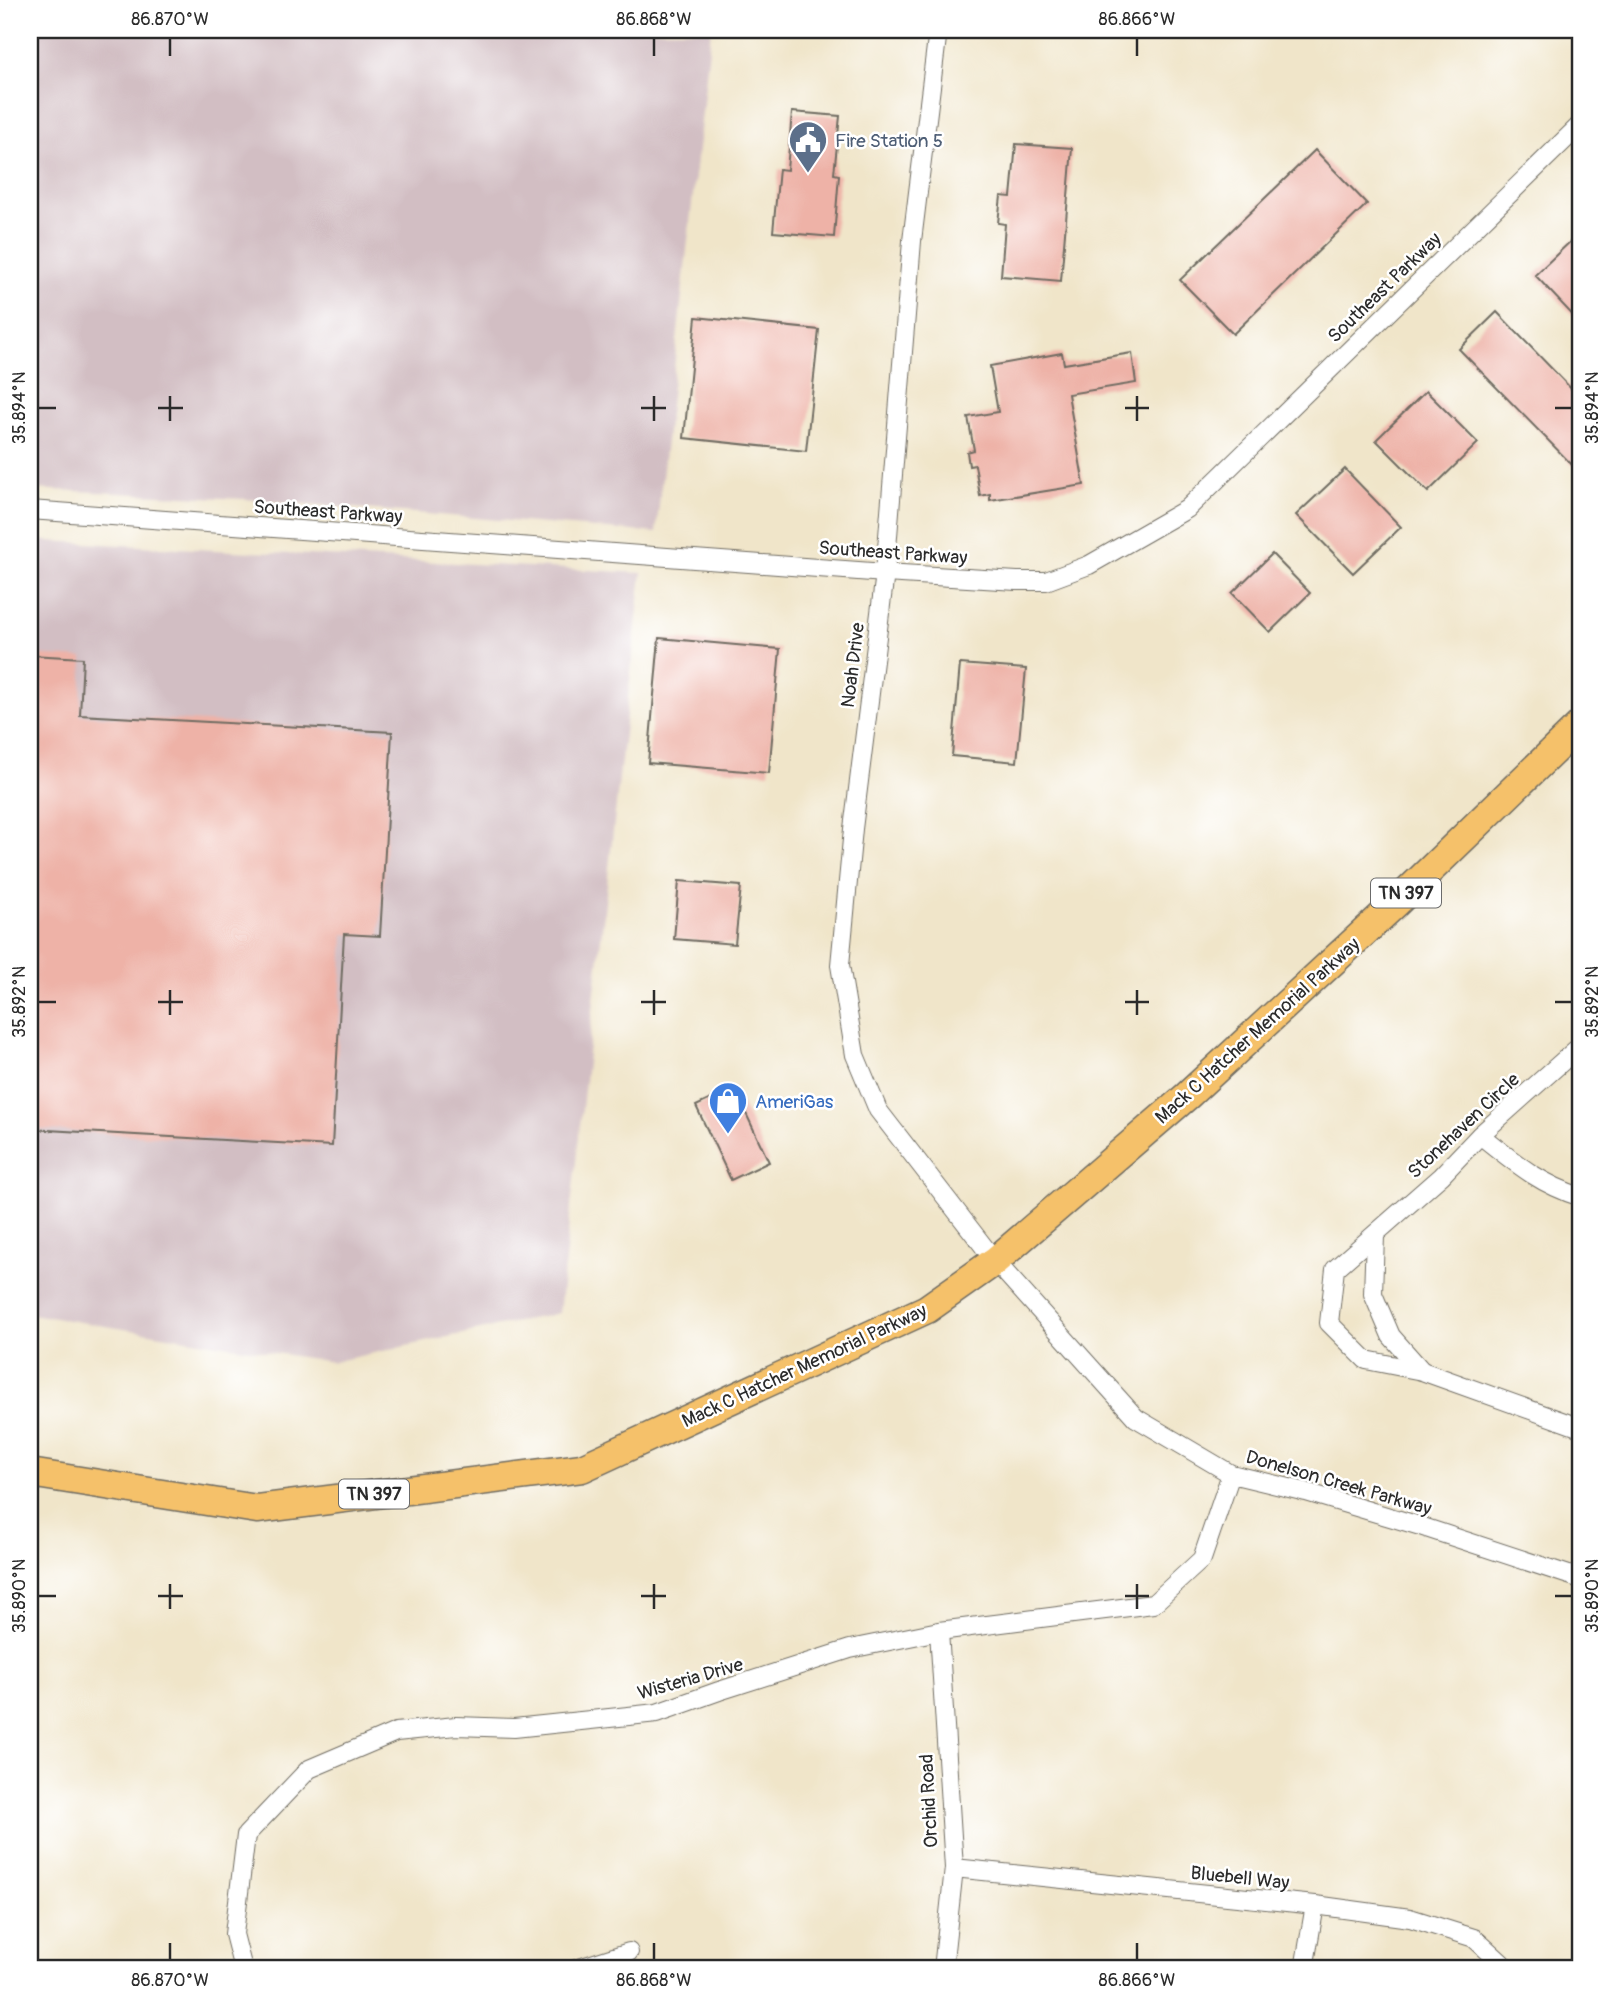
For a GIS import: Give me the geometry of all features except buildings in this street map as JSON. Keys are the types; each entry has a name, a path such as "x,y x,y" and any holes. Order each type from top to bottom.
{"main road":[{"name":"Mack C Hatcher Memorial Parkway","path":"30,1473 257,1509 582,1468 928,1309 995,1261 1187,1096 1396,902 1581,724"}],"street":[{"name":"Noah Drive","path":"938,30 912,241 885,573 853,830 840,965 855,1055 878,1110 995,1261"},
{"name":"Southeast Parkway","path":"30,510 885,573 1017,582 1046,581 1089,565 1187,509 1581,124"},
{"name":"Stonehaven Circle","path":"1581,1045 1480,1135 1441,1176 1335,1269 1329,1323 1366,1360 1422,1371 1581,1428"},
{"path":"1480,1135 1555,1189 1581,1197"},
{"name":"Stonehaven Circle","path":"1375,1236 1373,1294 1391,1336 1422,1371"},
{"name":"Donelson Creek Parkway","path":"995,1261 1136,1418 1231,1474 1306,1492 1420,1526 1581,1579"},
{"name":"Wisteria Drive","path":"243,1969 234,1934 246,1835 309,1769 396,1732 456,1726 514,1728 657,1713 850,1650 939,1631 1153,1604 1202,1559 1231,1474"},
{"name":"Orchid Road","path":"939,1631 954,1868 943,1969"},
{"name":"Bluebell Way","path":"954,1868 1315,1905 1410,1918 1474,1938 1508,1969"},
{"path":"1304,1969 1315,1905"},
{"path":"576,1969 629,1952"}],"shaded area":[{"path":"30,30 711,30 656,533 245,499 30,489"},
{"path":"30,540 642,573 559,1313 332,1362 30,1314"}],"place":[{"name":"Fire Station 5","path":"808,174"},
{"name":"AmeriGas","path":"728,1135"}]}
